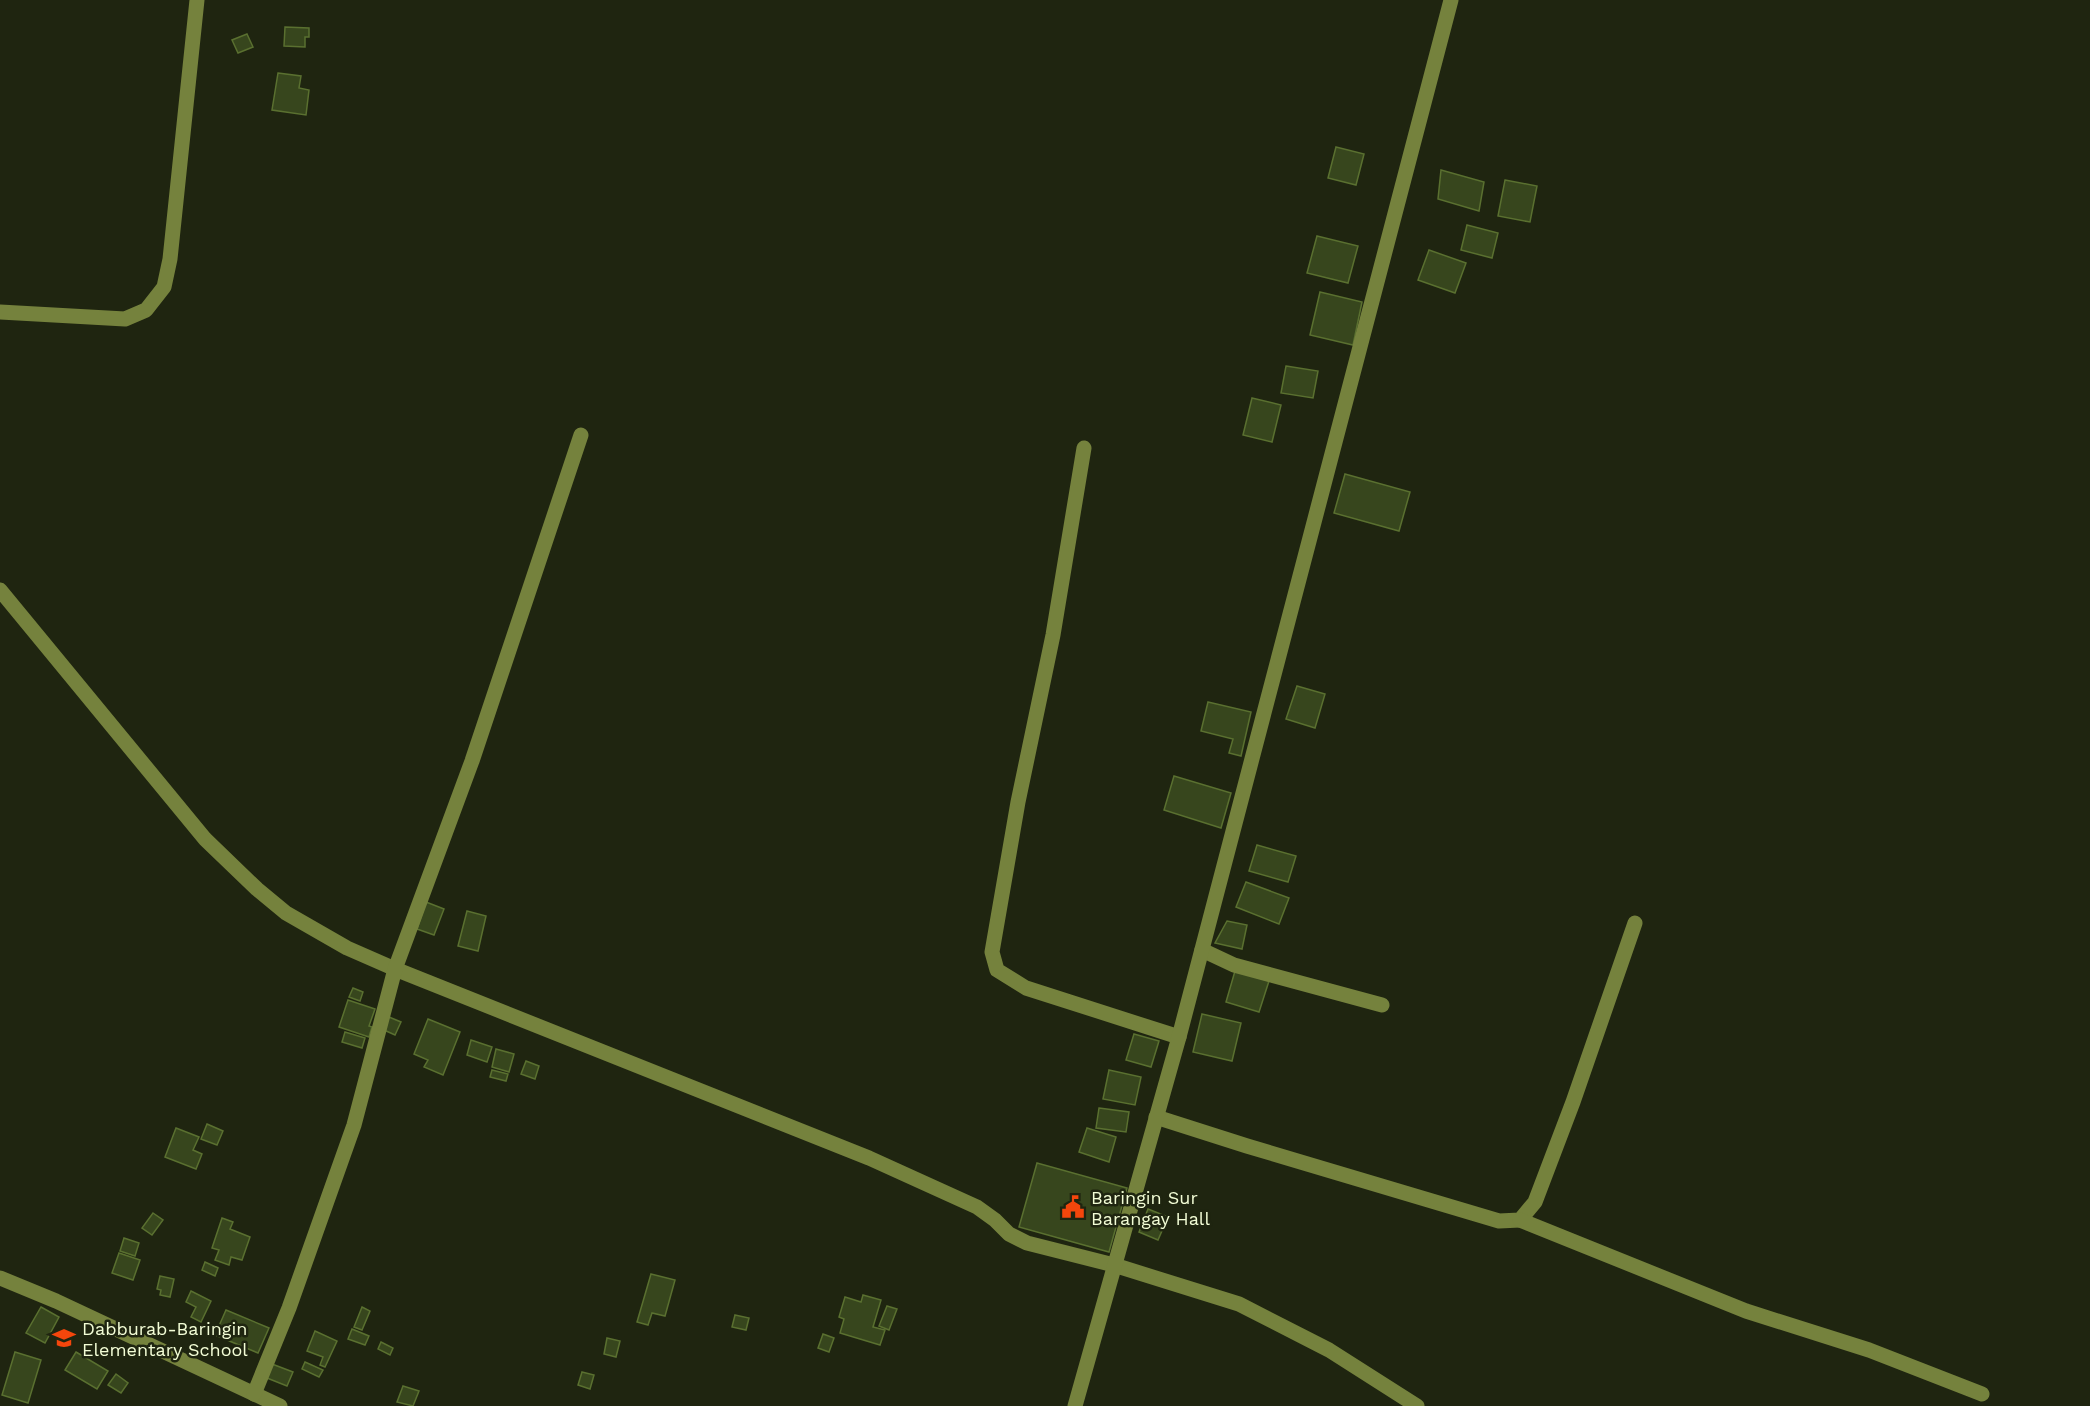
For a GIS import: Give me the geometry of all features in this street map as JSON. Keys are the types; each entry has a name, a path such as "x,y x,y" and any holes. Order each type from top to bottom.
{"street":[{"path":"0,312 125,319 146,310 164,287 171,259 197,0"},
{"path":"1075,1406 1179,1037 1451,0"},
{"path":"254,1394 289,1308 354,1125 395,969 471,761 581,435"},
{"path":"1084,448 1053,635 1018,802 992,952 997,970 1026,988 1179,1037"},
{"path":"0,590 205,839 257,889 286,913 347,948 395,969 868,1158 977,1207 1009,1234 1027,1243 1114,1265 1239,1304 1329,1350 1417,1406"},
{"path":"1520,1220 1535,1203 1573,1102 1635,922"},
{"path":"1202,950 1234,965 1382,1005"},
{"path":"1156,1117 1499,1221 1520,1220 1746,1311 1869,1350 1982,1394"},
{"path":"0,1278 67,1306 280,1406"}],"building":[{"path":"285,27 309,28 309,37 305,37 305,47 284,46"},
{"path":"247,34 253,47 238,53 232,40"},
{"path":"278,73 301,76 299,88 309,90 306,115 272,110"},
{"path":"1336,147 1364,154 1356,185 1328,178"},
{"path":"1441,170 1484,182 1479,211 1438,199"},
{"path":"1505,180 1537,186 1530,222 1498,216"},
{"path":"1467,225 1498,233 1492,258 1461,250"},
{"path":"1317,236 1358,246 1348,283 1307,273"},
{"path":"1429,250 1466,263 1455,293 1418,280"},
{"path":"1320,292 1362,302 1353,345 1310,335"},
{"path":"1286,366 1318,371 1313,398 1281,393"},
{"path":"1252,398 1281,405 1272,442 1243,435"},
{"path":"1345,474 1410,492 1399,531 1334,513"},
{"path":"1297,686 1325,694 1315,728 1286,719"},
{"path":"1208,702 1251,712 1241,756 1229,753 1233,739 1201,731"},
{"path":"1174,776 1231,793 1221,828 1164,810"},
{"path":"1257,845 1296,856 1288,882 1249,871"},
{"path":"1246,882 1289,898 1279,924 1236,907"},
{"path":"426,902 444,909 434,935 417,929"},
{"path":"467,911 486,916 478,951 458,946"},
{"path":"1227,921 1247,925 1242,949 1215,943"},
{"path":"1235,971 1269,981 1259,1012 1226,1002"},
{"path":"353,988 363,992 360,1001 349,997"},
{"path":"348,1000 375,1009 369,1026 372,1027 369,1037 339,1027"},
{"path":"1202,1014 1241,1023 1232,1061 1193,1052"},
{"path":"389,1017 401,1022 395,1035 384,1030"},
{"path":"428,1019 460,1032 443,1075 424,1067 428,1060 414,1054"},
{"path":"345,1032 365,1038 362,1048 342,1042"},
{"path":"1134,1034 1159,1041 1151,1067 1126,1060"},
{"path":"471,1040 492,1047 487,1062 467,1055"},
{"path":"496,1049 514,1054 509,1072 492,1067"},
{"path":"526,1061 539,1066 535,1079 521,1074"},
{"path":"492,1070 508,1074 506,1081 490,1077"},
{"path":"1109,1070 1141,1077 1135,1105 1103,1099"},
{"path":"1099,1108 1129,1112 1126,1132 1096,1128"},
{"path":"207,1124 223,1131 217,1145 201,1139"},
{"path":"176,1128 199,1137 193,1150 202,1154 196,1169 165,1157"},
{"path":"1087,1128 1116,1137 1109,1162 1079,1152"},
{"name":"Baringin Sur Barangay Hall","path":"1037,1163 1127,1188 1109,1252 1019,1227"},
{"path":"1148,1209 1168,1217 1158,1240 1139,1232"},
{"path":"153,1213 163,1220 152,1235 142,1228"},
{"path":"222,1218 233,1222 230,1229 250,1237 242,1260 231,1257 229,1265 215,1260 219,1250 212,1248"},
{"path":"124,1238 139,1243 135,1256 120,1251"},
{"path":"119,1253 140,1260 133,1280 112,1273"},
{"path":"205,1262 218,1268 215,1276 202,1270"},
{"path":"651,1274 675,1280 665,1316 652,1313 648,1325 637,1322"},
{"path":"160,1276 174,1279 170,1297 160,1295 161,1290 157,1289"},
{"path":"191,1291 211,1301 201,1322 191,1317 196,1307 186,1302"},
{"path":"863,1295 881,1300 873,1327 885,1330 880,1345 840,1333 844,1319 839,1317 845,1297 861,1302"},
{"path":"887,1306 897,1309 889,1330 879,1326"},
{"path":"41,1307 59,1317 45,1343 26,1333"},
{"path":"362,1307 370,1311 362,1330 354,1327"},
{"path":"226,1310 269,1328 258,1353 215,1335"},
{"path":"735,1315 749,1318 746,1330 732,1327"},
{"path":"352,1329 369,1336 365,1345 348,1339"},
{"path":"315,1331 337,1341 325,1367 320,1365 323,1357 307,1351"},
{"path":"823,1334 834,1338 829,1352 818,1348"},
{"path":"607,1338 620,1341 616,1357 604,1354"},
{"path":"381,1342 393,1348 390,1355 378,1349"},
{"path":"15,1352 41,1360 28,1403 2,1395"},
{"path":"76,1352 108,1371 97,1389 65,1370"},
{"path":"305,1362 323,1370 319,1377 302,1369"},
{"path":"272,1364 293,1372 287,1386 267,1378"},
{"path":"582,1372 594,1375 590,1389 578,1385"},
{"path":"116,1374 128,1383 121,1393 108,1385"},
{"path":"403,1386 419,1391 413,1406 397,1402"}],"place":[{"name":"Baringin Sur Barangay Hall","path":"1073,1207"},
{"name":"Dabburab-Baringin Elementary School","path":"64,1338"}]}
